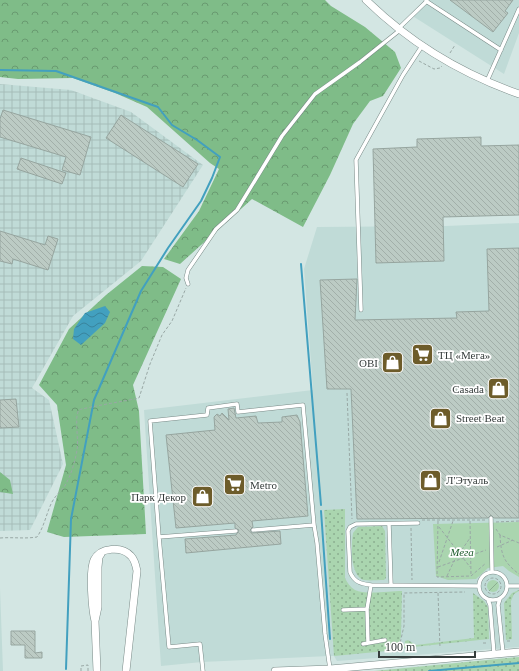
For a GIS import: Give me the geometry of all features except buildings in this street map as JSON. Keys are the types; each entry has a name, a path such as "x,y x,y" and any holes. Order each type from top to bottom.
{"street":[{"path":"366,0 422,46 464,71 519,94"},
{"path":"97,668 95,621 92,607 92,567 96,557 106,551 118,549 127,553 134,561 137,570 126,671"},
{"path":"95,621 98,607 99,560 101,555 106,551"},
{"path":"275,671 330,669 519,652"}],"lane":[{"path":"188,284 186,278 188,270 216,229 237,210 282,136 315,94 360,62 400,29 427,1 501,50"},
{"path":"487,81 519,9"},
{"path":"361,310 356,160 403,75 422,46"},
{"path":"203,671 200,644 169,647 150,421 207,415 208,408 237,404 238,412 303,405 325,634 330,669"},
{"path":"491,520 493,548 492,571"},
{"path":"418,524 354,524 349,528 350,572 352,578 364,585 478,586"},
{"path":"389,524 391,585"},
{"path":"253,530 314,525"},
{"path":"159,537 236,531"},
{"path":"500,599 488,600 480,593 478,586 485,574 492,571 500,574 507,582 508,586 498,605 503,653"},
{"path":"371,585 367,609 365,643 385,640"},
{"path":"508,586 519,586"},
{"path":"488,600 490,605 494,654"},
{"path":"343,610 367,609"}],"path":[{"path":"0,538 15,537 27,539 37,537 42,530 52,502 65,485 75,461 78,447 77,415 79,410 85,407 100,406 139,398 150,364 162,335 172,321 188,284"},
{"path":"347,394 352,521"},
{"path":"421,520 519,521"},
{"path":"438,563 453,520"},
{"path":"470,520 471,576"},
{"path":"491,520 500,535 504,558 507,565 519,574"},
{"path":"438,521 438,577 471,576 487,562"},
{"path":"411,524 412,586"},
{"path":"438,526 471,567"},
{"path":"500,535 519,543"},
{"path":"446,576 454,561 470,538"},
{"path":"493,548 513,540"},
{"path":"438,568 488,550 488,554"},
{"path":"489,578 496,578 501,584 500,591 493,594 487,591 485,584 489,578"},
{"path":"398,652 404,626 404,593 465,592"},
{"path":"438,593 440,648"},
{"path":"506,641 512,641"},
{"path":"483,643 489,642"},
{"path":"81,671 82,666 88,665 88,671"}],"shaded area":[{"path":"425,0 519,0 519,33 504,74 411,15"},
{"path":"0,84 71,90 131,112 203,165 141,261 73,316 32,388 49,400 63,464 30,530 0,531"},
{"name":"Мега","path":"519,223 519,647 337,661 334,656 329,656 202,662 161,666 144,410 313,390 304,269 317,227 446,226"},
{"path":"0,588 3,671 0,671"}],"green space":[{"path":"0,0 325,0 331,6 365,27 395,52 401,68 383,96 370,101 353,124 330,175 303,227 252,199 180,264 164,259 199,211 219,169 210,163 147,107 115,93 73,78 18,79 0,77"},
{"path":"142,266 163,267 181,279 133,385 139,411 146,534 64,537 47,532 66,465 57,405 39,385 69,329 106,295"},
{"path":"0,472 10,480 13,494 0,492"},
{"path":"345,509 345,578 350,586 355,590 371,593 402,591 401,636 397,650 334,656 324,510"},
{"name":"Мега","path":"519,522 519,577 503,566 488,568 476,579 448,580 436,576 433,524"},
{"path":"382,526 385,531 386,578 384,580 364,580 356,573 352,560 353,533 358,527"},
{"path":"495,580 498,581 498,591 491,592 488,591 487,584 488,581"},
{"path":"519,590 514,594 511,601 512,639 506,640 504,603 512,593"},
{"path":"473,593 484,601 488,607 489,639 404,648 405,641 408,640 416,645 474,638"},
{"path":"519,657 519,671 374,671"}],"water":[{"path":"105,306 110,312 105,323 81,345 73,339 74,329 85,313"}],"waterway":[{"path":"0,70 56,71 158,107 172,125 197,140 220,157 201,201 168,248 141,291 94,400 71,519 66,669"},
{"path":"301,264 321,505"},
{"path":"321,511 330,639"},
{"path":"429,671 519,663"}],"place":[{"name":"ТЦ «Мега»","path":"422,355"},
{"name":"OBI","path":"393,363"},
{"name":"Casada","path":"499,389"},
{"name":"Street Beat","path":"441,418"},
{"name":"Л'Этуаль","path":"430,480"},
{"name":"Metro","path":"234,485"},
{"name":"Парк Декор","path":"202,497"}]}
